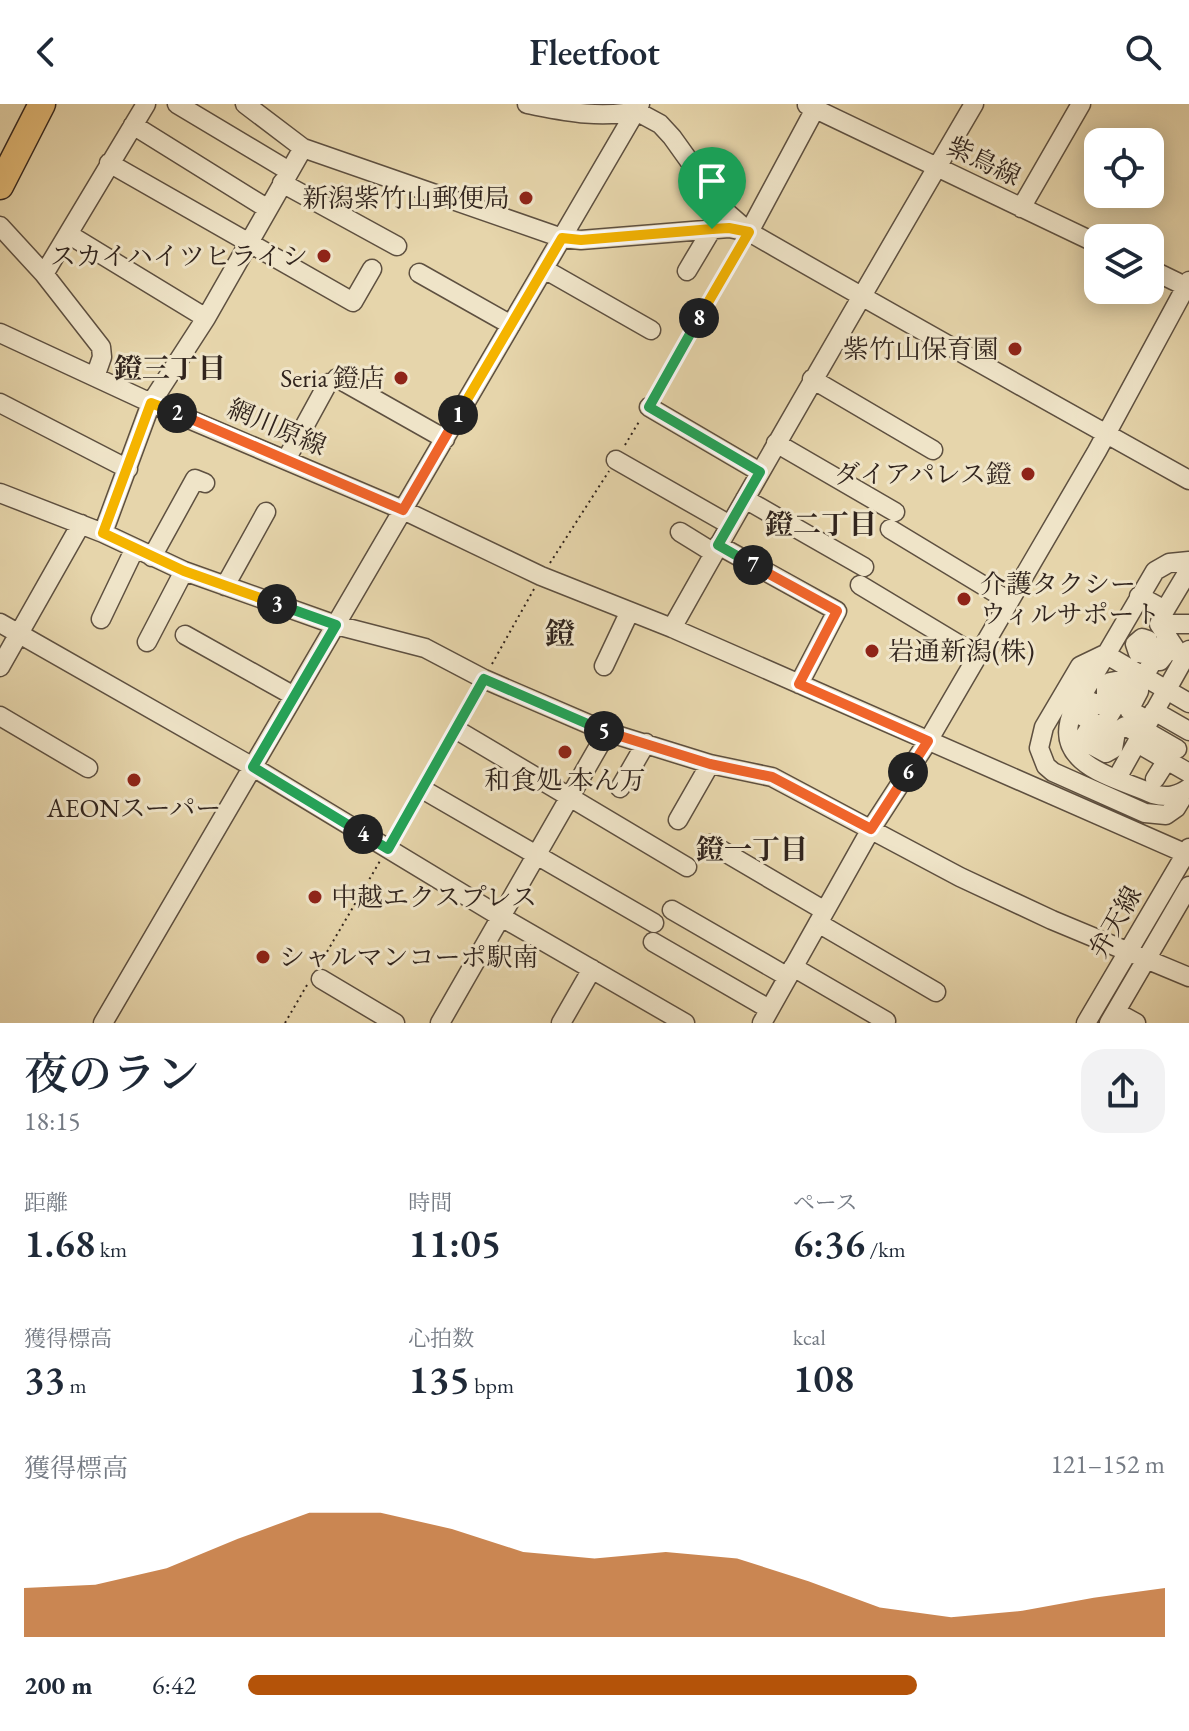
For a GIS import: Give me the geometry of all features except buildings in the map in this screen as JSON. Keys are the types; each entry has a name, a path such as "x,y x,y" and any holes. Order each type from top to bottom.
{"highway":[{"path":"0,186 42,104"}],"street":[{"path":"44,274 146,104"},
{"path":"177,104 397,246"},
{"path":"527,104 565,113 617,115 638,108"},
{"path":"672,628 812,379 864,296 974,104"},
{"path":"1021,208 1081,104"},
{"path":"251,106 303,148 562,238 581,240 729,228 749,232"},
{"path":"749,232 810,106"},
{"name":"紫鳥線","path":"810,106 1084,237"},
{"path":"638,108 672,137 725,211 749,232 1189,480"},
{"path":"103,1023 638,108"},
{"path":"133,125 268,209"},
{"path":"103,533 151,403 206,318 303,148"},
{"path":"109,163 353,302 372,269"},
{"path":"0,226 44,274 101,347 102,357 95,377"},
{"path":"687,271 712,229"},
{"path":"68,234 206,318"},
{"path":"544,269 651,330"},
{"path":"419,273 511,325"},
{"path":"429,793 537,853 654,932 765,1016 871,829 928,741 1107,434 1188,285 1164,275"},
{"name":"網川原線","path":"0,333 151,403 287,458 403,510 541,576 672,628 1045,793 1188,852"},
{"path":"812,379 933,450"},
{"path":"287,458 332,380 445,439"},
{"path":"0,403 128,469"},
{"path":"649,407 760,472"},
{"path":"776,443 1009,601"},
{"path":"616,460 730,525"},
{"path":"101,619 195,479 205,483"},
{"path":"0,493 225,586 336,625 425,648 484,679 607,732 710,764 772,777 960,877 1052,920 1189,977"},
{"path":"745,499 864,567"},
{"path":"225,586 266,512"},
{"path":"1,662 20,635 81,524"},
{"path":"680,532 837,611 799,684"},
{"path":"1140,595 1165,610 1185,580 1169,563 1155,571 1140,595 1105,654 1077,704 1068,724 1067,738 1071,751 1090,756 1117,778 1164,797 1181,754"},
{"path":"147,642 184,571"},
{"path":"860,585 978,656"},
{"path":"1120,630 1151,630 1140,595"},
{"path":"604,666 629,613"},
{"path":"0,623 253,767 501,917 685,1023"},
{"path":"1117,778 1186,655 1159,624 1189,624"},
{"path":"185,635 294,696"},
{"path":"1181,754 1176,808 1166,815 1145,813 1053,772 1046,766 1039,748 1044,727 1080,666 1105,654 1139,666 1189,703"},
{"path":"1077,704 1098,705 1106,698 1110,682 1139,666"},
{"path":"1139,666 1139,691 1129,710 1145,728 1181,754"},
{"path":"1090,756 1098,734 1139,666"},
{"path":"0,716 88,768"},
{"path":"460,726 570,799 687,867"},
{"path":"1090,756 1113,749 1116,732 1125,726 1145,728 1181,754"},
{"path":"440,1023 607,732"},
{"path":"620,788 646,743"},
{"path":"1155,779 1181,754"},
{"path":"678,820 710,764"},
{"path":"1045,793 1053,772"},
{"path":"711,844 936,992"},
{"name":"弁天線","path":"1086,1023 1188,852"},
{"name":"弁天線","path":"1112,1017 1189,886"},
{"path":"672,910 886,1021"},
{"path":"561,1023 592,969"},
{"path":"315,977 395,1023"},
{"path":"1112,1017 1136,1023"}],"path":[{"path":"285,1023 315,977 460,726 541,576 649,407 749,232"}],"place":[{"name":"新潟紫竹山郵便局","path":"526,198"},
{"name":"スカイハイツヒライシ","path":"324,256"},
{"name":"紫竹山保育園","path":"1015,349"},
{"name":"Seria 鐙店","path":"401,378"},
{"name":"ダイアパレス鐙","path":"1028,474"},
{"name":"介護タクシー ウィルサポート","path":"964,599"},
{"name":"岩通新潟(株)","path":"872,651"},
{"name":"和食処 本ん万","path":"565,752"},
{"name":"AEONスーパー","path":"134,780"},
{"name":"中越エクスプレス","path":"315,897"},
{"name":"シャルマンコーポ駅南","path":"263,957"}],"district":[{"name":"鐙三丁目","path":"170,368"},
{"name":"鐙二丁目","path":"821,524"},
{"name":"鐙","path":"560,633"},
{"name":"鐙一丁目","path":"752,849"}],"route":[{"path":"712,229 749,232 649,407 760,472 718,545 837,611 799,684 928,741 871,829 772,777 710,764 607,732 484,679 388,849 253,767 336,625 184,571 103,533 151,403 287,458 403,510 562,238 581,240 712,229"}]}
